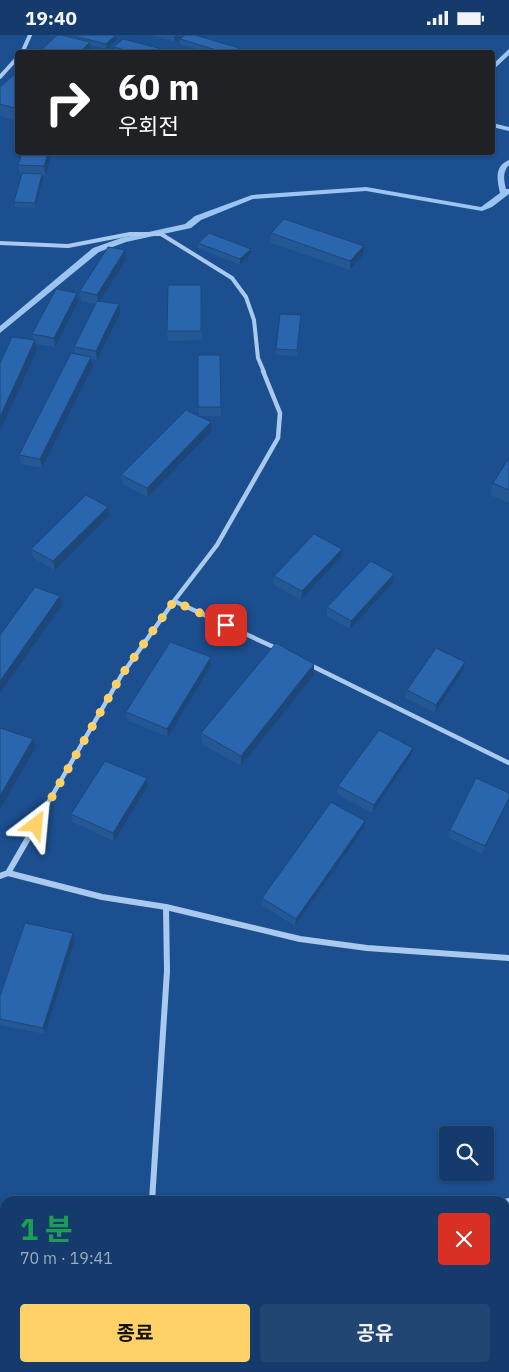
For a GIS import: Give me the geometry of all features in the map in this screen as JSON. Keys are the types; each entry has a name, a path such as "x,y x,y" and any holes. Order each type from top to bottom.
{"street":[{"path":"23,50 30,35"},
{"path":"0,77 15,60"},
{"path":"0,243 78,245 124,234 148,231 161,234 232,278 246,297 254,320 258,358 280,413 278,438 217,545 174,601 121,676 8,873"},
{"path":"174,601 288,653"},
{"path":"305,662 509,763"},
{"path":"0,876 8,873 102,897 166,907 300,939 367,948 509,958"},
{"path":"152,1196 168,971 166,907"}],"building":[{"path":"57,35 90,42 82,50 41,50"},
{"path":"70,35 116,35 106,44"},
{"path":"185,35 195,35 239,48 237,50 216,50 180,39"},
{"path":"123,39 162,49 124,50 114,47"},
{"path":"15,74 15,108 0,104 0,87"},
{"path":"21,155 47,155 44,166 18,165"},
{"path":"22,173 42,174 35,203 14,202"},
{"path":"284,219 364,246 350,261 271,233"},
{"path":"209,233 251,249 240,259 198,243"},
{"path":"108,247 125,250 97,295 80,291"},
{"path":"168,285 201,285 201,331 167,331"},
{"path":"56,289 77,293 54,338 32,334"},
{"path":"97,301 119,304 96,351 74,347"},
{"path":"280,314 301,315 297,350 276,349"},
{"path":"12,337 35,340 0,417 0,363"},
{"path":"71,353 91,357 40,459 19,455"},
{"path":"198,355 220,355 221,407 198,407"},
{"path":"186,410 211,422 147,488 121,475"},
{"path":"509,458 509,490 493,483"},
{"path":"86,495 108,507 53,561 31,549"},
{"path":"314,534 342,549 302,591 274,576"},
{"path":"371,561 394,574 351,621 327,607"},
{"path":"35,587 60,596 0,681 0,635"},
{"path":"170,642 211,657 167,729 126,712"},
{"path":"276,643 314,664 241,756 201,733"},
{"path":"436,648 465,662 436,705 407,690"},
{"path":"0,728 33,739 0,796"},
{"path":"379,730 413,748 374,805 338,786"},
{"path":"105,761 147,778 113,833 71,814"},
{"path":"476,778 509,793 509,798 485,846 450,830"},
{"path":"331,802 365,821 296,919 262,898"},
{"path":"25,923 73,933 43,1028 0,1019 0,996"}],"waterway":[{"path":"495,66 509,51"},
{"path":"495,126 509,129"},
{"path":"504,194 500,176 502,169 509,162"},
{"path":"0,330 96,250 124,240 188,226 198,218 252,197 366,189 482,209 504,194"},
{"path":"504,194 509,191"}],"route":[{"path":"36,825 121,676 174,601 226,625"}]}
